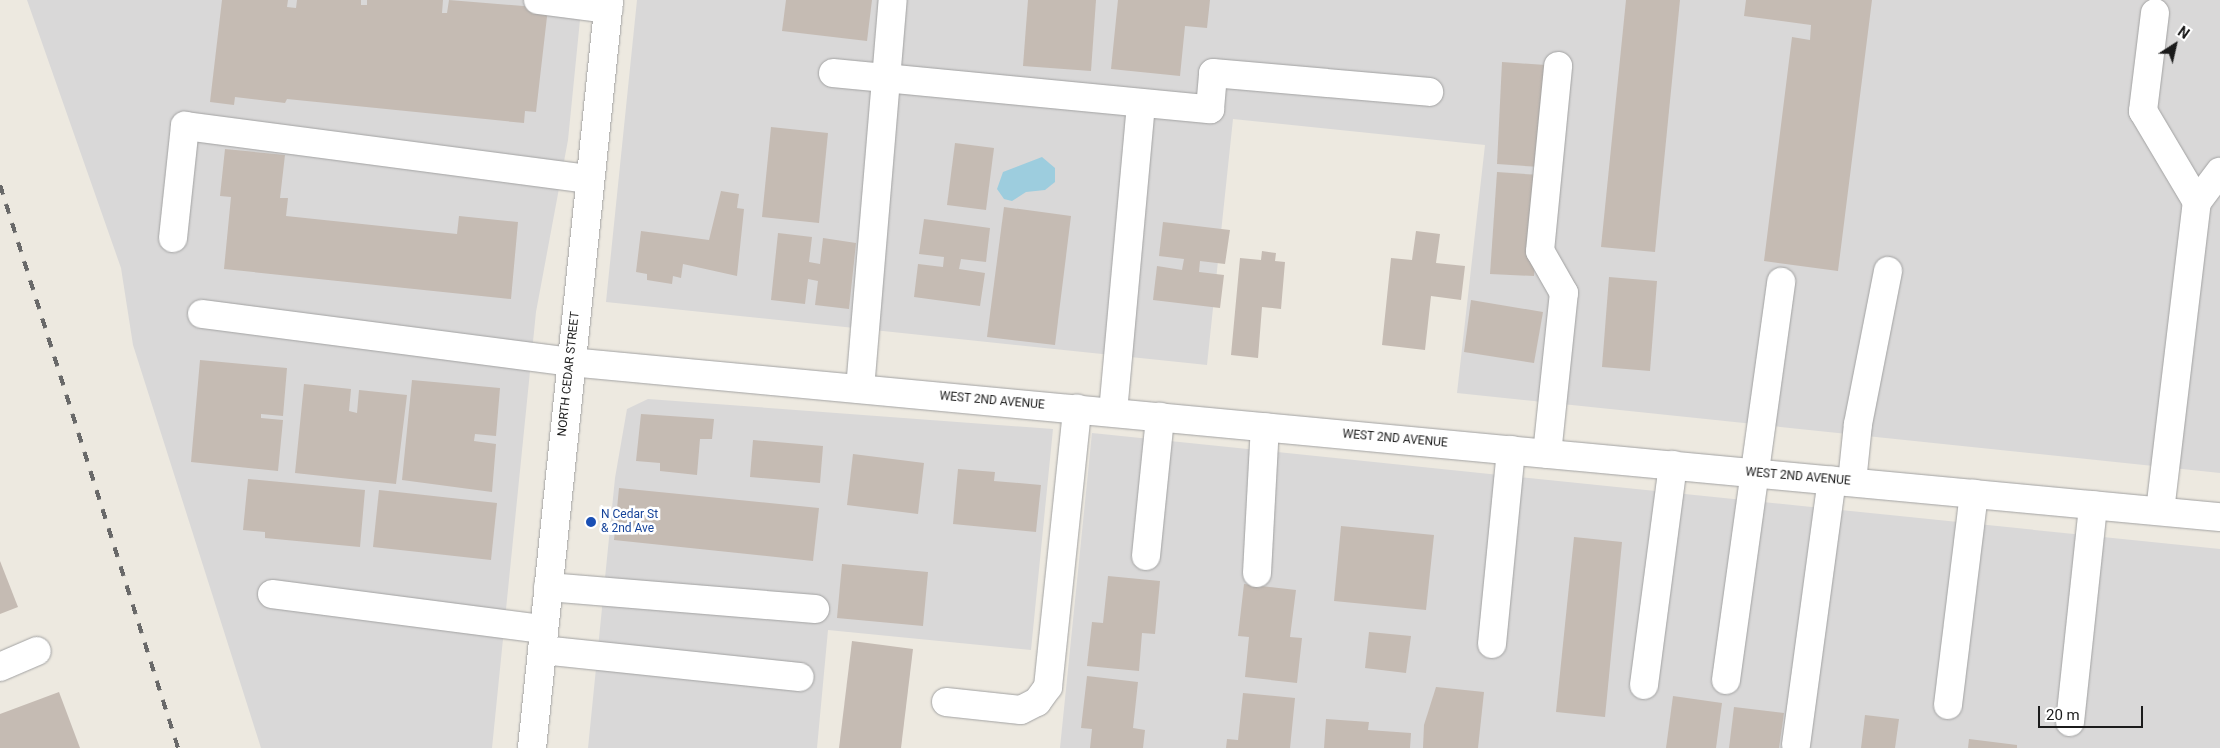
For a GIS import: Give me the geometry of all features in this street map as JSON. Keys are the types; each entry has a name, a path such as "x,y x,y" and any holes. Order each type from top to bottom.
{"street":[{"path":"538,0 608,4"},
{"path":"860,389 893,0"},
{"name":"NORTH CEDAR STREET","path":"532,748 608,4"},
{"path":"2154,13 2144,111 2197,202"},
{"path":"1547,454 1564,293 1540,251 1558,66"},
{"path":"833,73 1210,110 1213,73 1429,92"},
{"path":"1113,412 1142,104"},
{"path":"174,238 185,126 589,179"},
{"path":"2160,511 2197,202 2220,172"},
{"path":"1796,745 1842,481 1858,424 1888,271"},
{"path":"1726,680 1758,474 1781,282"},
{"name":"WEST 2ND AVENUE","path":"202,314 570,362 2220,517"},
{"path":"946,702 1021,710 1037,702 1048,686 1077,410"},
{"path":"1146,556 1160,417"},
{"path":"1257,573 1265,427"},
{"path":"1492,644 1511,450"},
{"path":"1644,685 1673,466"},
{"path":"1948,705 1974,494"},
{"path":"2070,722 2093,505"},
{"path":"548,586 815,609"},
{"path":"272,594 543,639 800,677"},
{"path":"0,667 37,651"}],"shaded area":[{"path":"27,0 582,0 568,140 536,312 492,748 261,748 133,345 121,268"},
{"path":"637,0 2220,0 2220,473 1457,393 1485,145 1233,119 1207,365 606,302"},
{"path":"648,399 1053,429 1031,650 828,630 817,748 588,748 615,478 627,409"},
{"path":"1092,433 2220,549 2220,748 1060,748"}],"water":[{"path":"1042,157 1055,168 1055,182 1045,190 1026,192 1012,201 1004,199 997,189 1003,172"}],"building":[{"path":"222,0 288,0 287,7 296,8 297,0 361,0 361,5 367,5 367,0 443,0 442,13 447,13 449,0 548,8 536,112 525,111 524,123 287,99 285,103 235,97 234,105 210,102"},
{"path":"786,0 872,0 867,41 782,31"},
{"path":"1028,0 1096,0 1091,71 1023,66"},
{"path":"1118,0 1210,0 1207,28 1185,26 1180,76 1111,69"},
{"path":"1626,0 1680,0 1655,252 1601,247"},
{"path":"1746,0 1872,0 1838,271 1764,261 1792,37 1810,40 1811,25 1744,16"},
{"path":"1502,62 1546,65 1540,167 1497,164"},
{"path":"771,127 828,133 819,223 762,217"},
{"path":"955,143 994,148 986,210 947,205"},
{"path":"225,149 285,155 280,198 288,198 286,216 457,234 459,216 518,222 511,299 224,269 231,197 220,196"},
{"path":"1497,172 1540,175 1534,276 1490,274"},
{"path":"721,191 739,194 737,208 744,209 737,276 683,264 681,278 673,276 672,284 647,280 647,274 636,272 641,231 709,240"},
{"path":"1004,207 1071,216 1055,345 987,337"},
{"path":"924,219 990,228 986,262 961,259 959,269 985,273 980,306 914,297 918,264 943,267 944,257 919,254"},
{"path":"1163,222 1230,230 1225,264 1200,261 1199,272 1224,275 1220,308 1153,300 1157,266 1182,270 1184,259 1159,256"},
{"path":"1416,231 1440,234 1436,263 1465,266 1461,300 1431,296 1425,350 1382,345 1391,258 1412,260"},
{"path":"778,233 812,237 809,262 820,264 823,238 856,243 849,309 815,305 818,281 808,279 805,304 771,300"},
{"path":"1262,251 1276,253 1275,261 1285,262 1281,309 1262,307 1258,358 1231,355 1240,258 1261,260"},
{"path":"1609,277 1657,281 1650,371 1602,367"},
{"path":"1471,300 1543,312 1534,363 1464,352"},
{"path":"200,360 287,368 283,416 261,414 261,418 283,420 278,471 191,462"},
{"path":"412,380 500,388 496,436 475,434 474,441 496,444 492,492 402,480"},
{"path":"304,384 351,389 349,411 357,413 359,390 407,395 396,484 295,473"},
{"path":"641,414 714,419 712,439 700,439 697,475 660,471 660,463 636,461"},
{"path":"753,440 823,446 820,483 750,477"},
{"path":"853,454 924,463 918,514 847,505"},
{"path":"958,469 995,472 994,481 1041,485 1036,532 953,524"},
{"path":"248,479 365,490 360,547 265,538 265,532 243,530"},
{"path":"619,488 819,508 813,561 614,540"},
{"path":"379,490 497,503 491,560 373,547"},
{"path":"1341,526 1434,535 1426,610 1334,601"},
{"path":"1574,537 1622,542 1605,717 1556,712"},
{"path":"0,561 18,607 0,614"},
{"path":"842,564 928,572 923,626 837,618"},
{"path":"1108,576 1160,581 1155,634 1142,633 1139,671 1087,666 1092,622 1103,623"},
{"path":"1244,584 1296,590 1290,637 1302,638 1297,683 1245,677 1249,637 1238,636"},
{"path":"1369,632 1411,636 1406,673 1365,668"},
{"path":"852,641 913,649 901,748 839,748"},
{"path":"1087,676 1138,682 1133,728 1145,730 1143,748 1090,748 1092,729 1081,728"},
{"path":"1436,687 1484,692 1478,748 1423,748 1424,725"},
{"path":"59,692 80,748 0,748 0,714"},
{"path":"1243,693 1295,698 1290,748 1226,748 1227,739 1238,740"},
{"path":"1673,696 1722,703 1716,748 1666,748"},
{"path":"1734,707 1784,713 1779,748 1729,748"},
{"path":"1865,715 1899,719 1895,748 1861,748"},
{"path":"1326,719 1369,722 1368,730 1411,733 1410,748 1324,748"},
{"path":"1969,739 2017,745 2017,748 1968,748"}],"railway":[{"path":"0,185 178,748"}],"place":[{"name":"N Cedar St & 2nd Ave","path":"591,522"}]}
